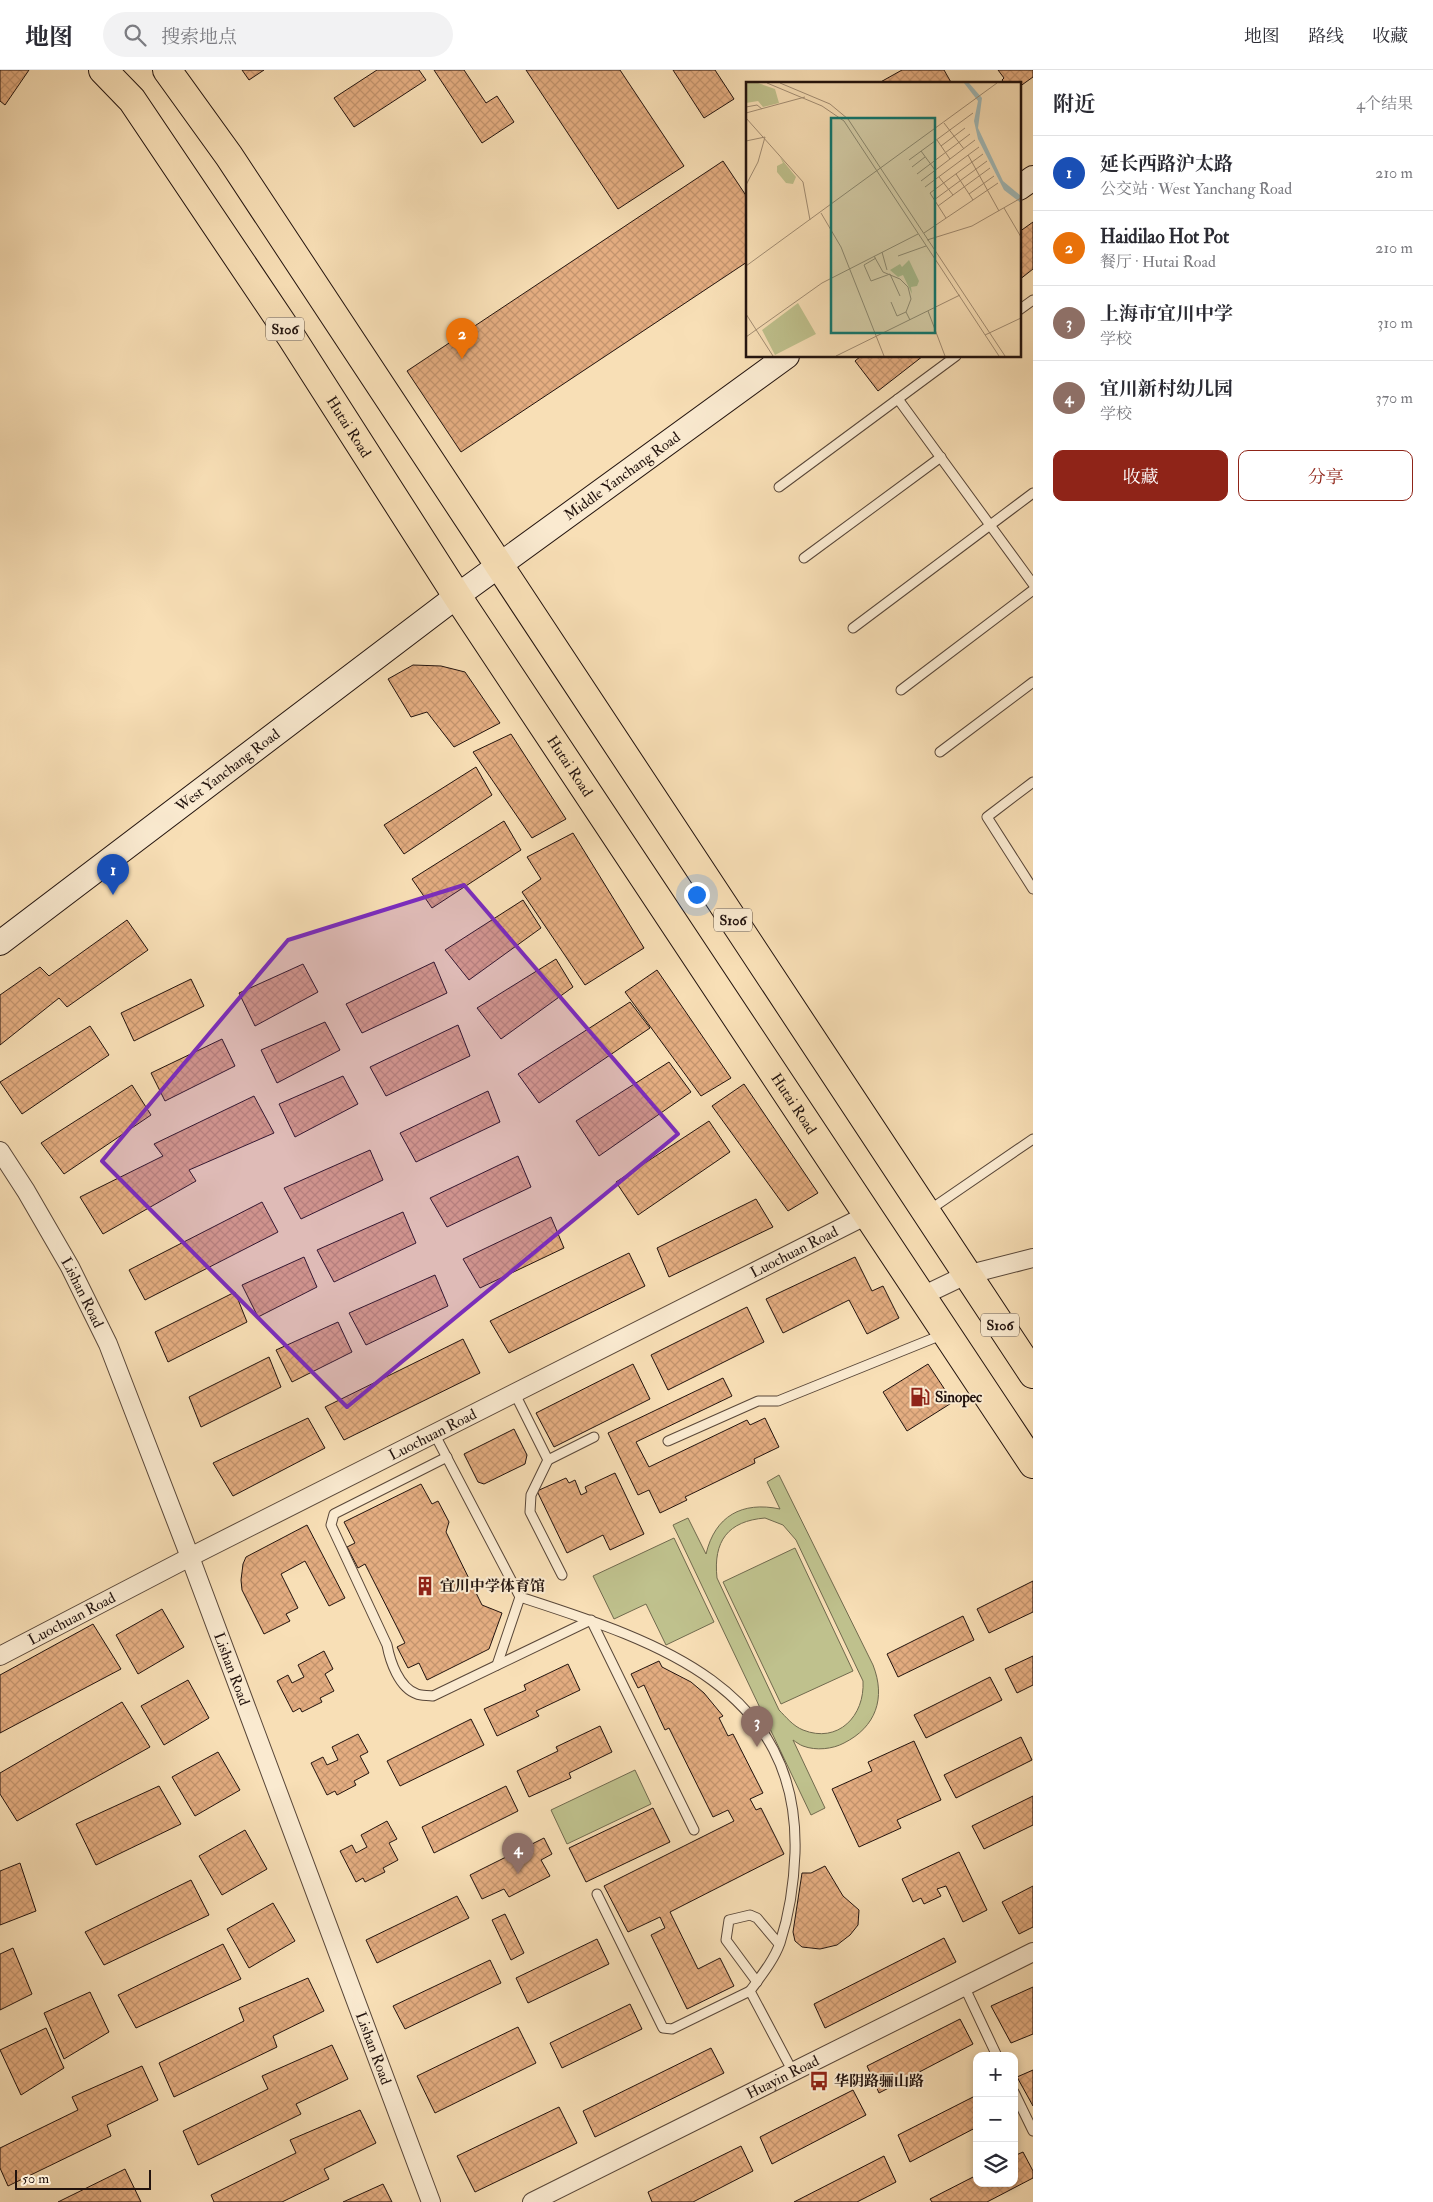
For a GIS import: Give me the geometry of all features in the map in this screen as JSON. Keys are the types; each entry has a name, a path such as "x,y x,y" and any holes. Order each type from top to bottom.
{"main road":[{"name":"Hutai Road","path":"103,70 138,108 292,338 457,596 1033,1464"},
{"name":"S106","path":"167,70 229,156 1033,1374"}],"street":[{"path":"1021,187 1033,178"},
{"name":"Middle Yanchang Road","path":"457,596 784,358"},
{"name":"West Yanchang Road","path":"0,943 457,596"},
{"name":"Lishan Road","path":"0,1151 26,1191 70,1267 108,1344 190,1557 431,2202"},
{"name":"Luochuan Road","path":"0,1656 190,1557 435,1435 867,1215"},
{"path":"922,1296 966,1275 1033,1258"},
{"name":"Huayin Road","path":"532,2202 1033,1952"}],"lane":[{"path":"1021,309 1033,300"},
{"path":"779,487 953,358"},
{"path":"898,399 1033,584"},
{"path":"804,558 941,457"},
{"path":"853,628 1033,493"},
{"path":"901,690 1033,590"},
{"path":"940,752 1033,682"},
{"path":"1033,782 987,817 1031,878 1033,889"},
{"path":"926,1212 1033,1139"},
{"path":"668,1441 758,1401 778,1401 946,1333"},
{"path":"515,1394 548,1460"},
{"path":"435,1435 520,1597 591,1620 642,1640 685,1661 720,1685 752,1719 770,1742 785,1776 794,1813 794,1864 779,1944 750,1991 672,2029 663,2028 597,1894"},
{"path":"562,1575 530,1512 531,1495 548,1460 594,1437"},
{"path":"447,1457 334,1514 331,1525 387,1644 389,1657 404,1686 417,1694 433,1696 591,1620"},
{"path":"497,1665 520,1597"},
{"path":"591,1620 694,1830"},
{"path":"757,1982 726,1940 729,1920 750,1915 757,1918 779,1944"},
{"path":"964,1986 995,2052"},
{"path":"750,1991 793,2072"},
{"path":"1016,2097 1033,2131"}],"highlighted area":[{"path":"464,885 678,1134 347,1407 102,1161 288,940"}],"green space":[{"path":"779,1475 873,1665 877,1677 878,1700 875,1710 871,1720 855,1736 840,1745 819,1749 808,1748 793,1740 825,1808 811,1815 673,1525 688,1518 706,1554 716,1530 732,1514 754,1507 780,1509 767,1482","holes":["765,1518 783,1525 796,1540 863,1681 862,1694 854,1716 838,1730 827,1733 803,1730 779,1710 717,1578 716,1565 718,1553 726,1535 732,1529 741,1523"]},
{"path":"674,1538 714,1622 666,1645 646,1604 614,1619 593,1576"},
{"path":"795,1548 853,1671 781,1704 723,1582"},
{"path":"635,1770 651,1804 567,1844 551,1810"}],"building":[{"path":"0,70 29,70 5,105 0,101"},
{"path":"242,70 264,70 249,80"},
{"path":"377,70 419,70 426,80 354,127 334,98"},
{"path":"434,70 464,70 486,103 497,96 514,122 482,143"},
{"path":"526,70 620,70 684,166 618,209"},
{"path":"673,70 715,70 734,99 704,118"},
{"path":"902,70 944,70 951,82 881,82"},
{"path":"998,70 1033,70 1033,77 1021,86 1021,82 1004,82 1002,80 1004,78"},
{"path":"723,161 746,196 746,263 461,452 407,371"},
{"path":"1033,222 1033,269 1021,278 1021,231"},
{"path":"859,358 920,358 878,391 855,361"},
{"path":"413,665 441,666 465,672 500,723 454,747 427,712 411,717 388,679"},
{"path":"511,734 566,819 532,838 473,752"},
{"path":"476,767 492,795 404,854 384,825"},
{"path":"504,821 521,850 432,908 412,879"},
{"path":"573,833 644,948 585,985 522,892 541,879 527,857"},
{"path":"523,900 541,928 469,980 445,950"},
{"path":"127,920 148,950 67,1007 59,998 0,1045 0,995 40,967 49,976"},
{"path":"556,959 573,987 501,1039 477,1008"},
{"path":"434,962 447,993 362,1033 346,1004"},
{"path":"303,964 318,992 255,1026 239,993"},
{"path":"657,970 731,1078 701,1096 625,992"},
{"path":"191,979 204,1006 134,1041 121,1013"},
{"path":"630,1002 650,1028 539,1103 518,1074"},
{"path":"325,1022 340,1050 277,1083 261,1050"},
{"path":"458,1025 470,1056 386,1096 370,1067"},
{"path":"90,1026 109,1055 22,1114 0,1082"},
{"path":"222,1039 235,1066 165,1101 151,1073"},
{"path":"669,1062 691,1092 599,1156 576,1121"},
{"path":"343,1076 358,1104 295,1137 279,1104"},
{"path":"744,1084 818,1193 788,1211 712,1106"},
{"path":"132,1085 151,1115 64,1174 41,1143"},
{"path":"488,1091 500,1122 416,1162 400,1133"},
{"path":"254,1096 274,1133 189,1170 196,1181 103,1234 80,1197 163,1156 154,1144"},
{"path":"709,1121 730,1152 638,1215 616,1182"},
{"path":"370,1150 383,1180 301,1219 284,1188"},
{"path":"518,1156 531,1187 447,1227 430,1198"},
{"path":"756,1199 773,1227 669,1277 657,1248"},
{"path":"262,1202 278,1232 145,1300 129,1270"},
{"path":"403,1212 416,1243 334,1282 317,1250"},
{"path":"551,1217 564,1248 480,1288 463,1259"},
{"path":"629,1253 645,1286 509,1353 490,1321"},
{"path":"304,1257 317,1287 258,1317 242,1285"},
{"path":"855,1257 872,1291 883,1286 899,1318 867,1334 849,1300 783,1333 766,1299"},
{"path":"435,1275 448,1306 366,1345 349,1313"},
{"path":"235,1292 247,1322 168,1362 155,1332"},
{"path":"747,1307 764,1342 668,1390 651,1355"},
{"path":"338,1322 352,1352 292,1382 276,1350"},
{"path":"463,1339 480,1373 344,1440 325,1407"},
{"path":"269,1357 281,1387 201,1427 189,1397"},
{"path":"633,1364 650,1399 554,1447 536,1413"},
{"path":"928,1364 953,1402 907,1431 883,1392"},
{"path":"723,1378 732,1396 636,1442 649,1467 747,1420 750,1425 765,1418 779,1447 754,1459 755,1463 685,1497 687,1500 660,1513 649,1490 638,1495 608,1433"},
{"path":"308,1418 325,1448 233,1496 213,1463"},
{"path":"514,1429 527,1455 525,1464 484,1484 478,1482 464,1454"},
{"path":"615,1473 644,1534 610,1550 603,1535 567,1553 537,1491 566,1478 569,1483 575,1480 581,1495 587,1492 585,1487"},
{"name":"宜川中学体育馆","path":"421,1484 432,1504 438,1501 449,1522 446,1532 482,1605 502,1613 489,1649 427,1680 419,1663 408,1668 397,1647 405,1643 365,1564 358,1568 347,1547 355,1543 344,1522"},
{"path":"307,1525 345,1598 329,1606 305,1561 281,1574 298,1608 286,1614 290,1621 264,1634 242,1590 243,1564 246,1557"},
{"path":"1033,1581 1033,1612 989,1633 977,1609"},
{"path":"162,1609 184,1647 138,1674 116,1635"},
{"path":"963,1616 974,1640 898,1677 887,1654"},
{"path":"93,1624 121,1669 0,1733 0,1675"},
{"path":"324,1651 333,1669 325,1674 334,1691 320,1698 322,1702 302,1712 300,1708 293,1712 277,1681 288,1675 292,1683 304,1677 298,1665"},
{"path":"1033,1656 1033,1685 1017,1693 1005,1669"},
{"path":"659,1661 662,1667 691,1682 704,1693 723,1716 719,1718 728,1736 733,1734 763,1793 750,1799 756,1810 761,1808 784,1854 670,1912 698,1969 720,1958 734,1986 687,2009 651,1935 665,1928 660,1917 628,1932 604,1886 734,1821 728,1810 713,1817 669,1728 665,1730 644,1685 638,1688 631,1674"},
{"path":"568,1664 580,1690 536,1711 539,1716 497,1736 484,1709 526,1690 524,1685"},
{"path":"990,1677 1002,1700 926,1738 914,1715"},
{"path":"188,1680 209,1718 164,1745 141,1706"},
{"path":"122,1702 150,1747 17,1821 0,1794 0,1773"},
{"path":"471,1719 484,1745 400,1786 387,1761"},
{"path":"600,1726 612,1752 569,1773 571,1778 529,1797 517,1771 558,1751 556,1747"},
{"path":"358,1734 368,1752 360,1756 369,1773 354,1781 356,1785 337,1795 335,1791 327,1795 311,1763 323,1757 327,1765 338,1760 332,1747"},
{"path":"1021,1737 1032,1760 956,1798 944,1775"},
{"path":"914,1741 941,1800 897,1820 901,1828 859,1847 832,1789 872,1771 868,1762"},
{"path":"218,1752 240,1790 195,1816 172,1777"},
{"path":"159,1786 181,1824 96,1865 76,1824"},
{"path":"506,1786 518,1811 434,1853 422,1827"},
{"path":"1033,1796 1033,1825 984,1849 972,1826"},
{"path":"653,1808 670,1842 586,1882 569,1848"},
{"path":"387,1821 397,1839 389,1843 398,1860 383,1868 385,1872 365,1882 363,1878 356,1882 340,1851 352,1845 356,1853 367,1847 361,1835"},
{"path":"245,1830 267,1869 222,1895 199,1856"},
{"path":"544,1838 552,1854 541,1860 550,1876 509,1897 504,1889 482,1899 470,1875"},
{"path":"959,1852 987,1910 963,1922 946,1886 937,1889 941,1896 924,1904 921,1898 913,1902 902,1879"},
{"path":"20,1863 36,1911 0,1925 0,1871"},
{"path":"825,1866 843,1896 859,1910 858,1925 850,1935 837,1945 820,1949 802,1947 795,1941 793,1932 802,1873 811,1873"},
{"path":"191,1880 209,1915 104,1965 85,1932"},
{"path":"1033,1886 1033,1927 1019,1934 1002,1902"},
{"path":"457,1896 469,1918 377,1963 366,1940"},
{"path":"273,1903 295,1941 249,1968 227,1929"},
{"path":"505,1914 524,1953 511,1960 492,1920"},
{"path":"944,1938 956,1962 825,2028 814,2004"},
{"path":"597,1939 609,1964 528,2003 516,1978"},
{"path":"223,1944 241,1979 136,2028 118,1995"},
{"path":"13,1948 32,1994 0,2010 0,1954"},
{"path":"490,1960 501,1983 405,2029 393,2006"},
{"path":"308,1978 324,2011 273,2036 277,2047 174,2097 159,2063 244,2021 239,2008"},
{"path":"1033,1987 1033,2034 1011,2043 991,2006"},
{"path":"90,1992 109,2032 64,2059 44,2013"},
{"path":"630,2004 642,2029 562,2068 550,2043"},
{"path":"960,2019 973,2044 879,2093 867,2066"},
{"path":"518,2027 536,2063 435,2113 417,2076"},
{"path":"46,2028 64,2068 21,2095 0,2050"},
{"path":"332,2045 348,2079 296,2104 301,2114 198,2165 183,2131 268,2089 262,2076"},
{"path":"711,2048 724,2073 595,2137 583,2111"},
{"path":"142,2066 158,2100 107,2125 111,2136 8,2186 0,2168 0,2148 78,2110 72,2097"},
{"path":"1033,2070 1033,2106 1018,2079 1018,2077"},
{"path":"853,2090 866,2115 772,2164 760,2137"},
{"path":"973,2097 973,2129 910,2162 898,2135"},
{"path":"559,2107 577,2143 475,2192 457,2156"},
{"path":"360,2110 376,2143 324,2169 329,2179 282,2202 214,2202 211,2195 296,2153 290,2140"},
{"path":"741,2146 753,2171 693,2202 652,2202 648,2192"},
{"path":"1023,2152 1033,2171 1033,2178 1018,2186 1018,2154"},
{"path":"884,2156 896,2182 857,2202 794,2202"},
{"path":"125,2169 141,2202 58,2202"},
{"path":"973,2177 973,2187 1016,2187 987,2202 932,2202 930,2199"},
{"path":"383,2184 392,2202 343,2202"}],"place":[{"name":"Haidilao Hot Pot","path":"462,359"},
{"name":"延长西路沪太路","path":"113,895"},
{"name":"Sinopec","path":"920,1397"},
{"name":"宜川中学体育馆","path":"425,1586"},
{"name":"上海市宜川中学","path":"757,1747"},
{"name":"宜川新村幼儿园","path":"518,1874"},
{"name":"华阴路骊山路","path":"819,2081"}]}
